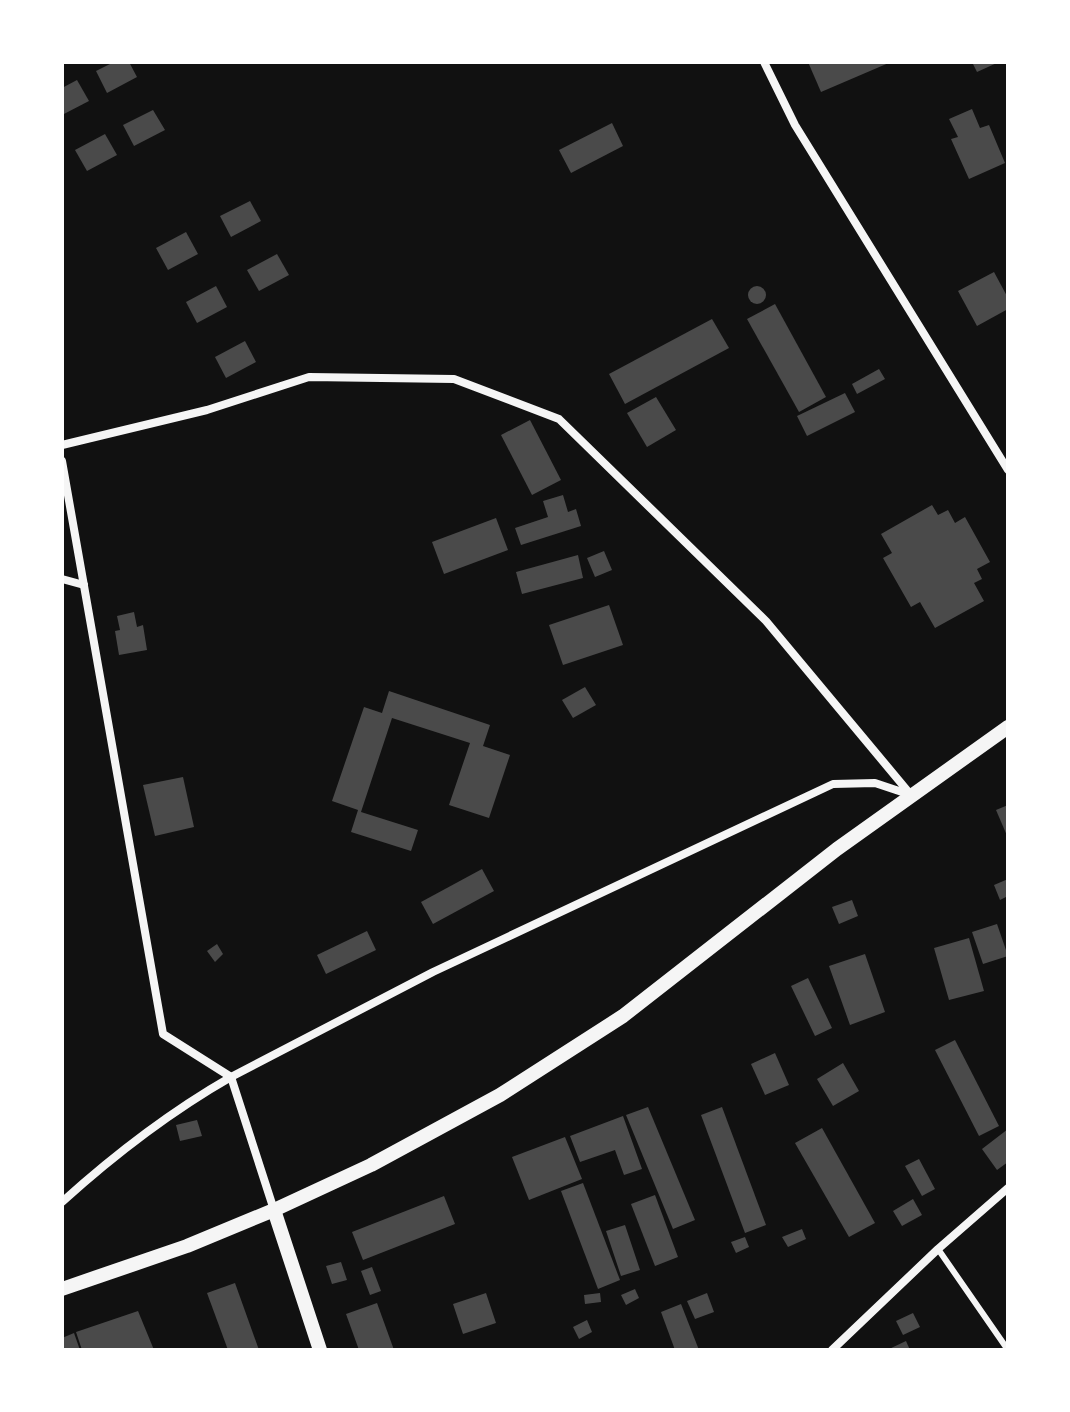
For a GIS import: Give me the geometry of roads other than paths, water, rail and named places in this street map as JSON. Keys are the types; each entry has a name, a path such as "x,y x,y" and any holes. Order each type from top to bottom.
{"street":[{"path":"764,62 795,125 1008,470"},
{"path":"62,445 207,410 309,377 454,379 559,419 766,621 911,795"},
{"path":"62,461 163,1034 231,1077 320,1350"},
{"path":"62,579 84,585"},
{"path":"62,1289 187,1246 274,1210 371,1165 453,1122 623,1016 825,858 1008,727"},
{"path":"62,1202 182,1107 231,1077 433,972 833,784 875,783 911,795"},
{"path":"832,1350 938,1249 1008,1188"}],"lane":[{"path":"938,1249 1008,1350"}]}
